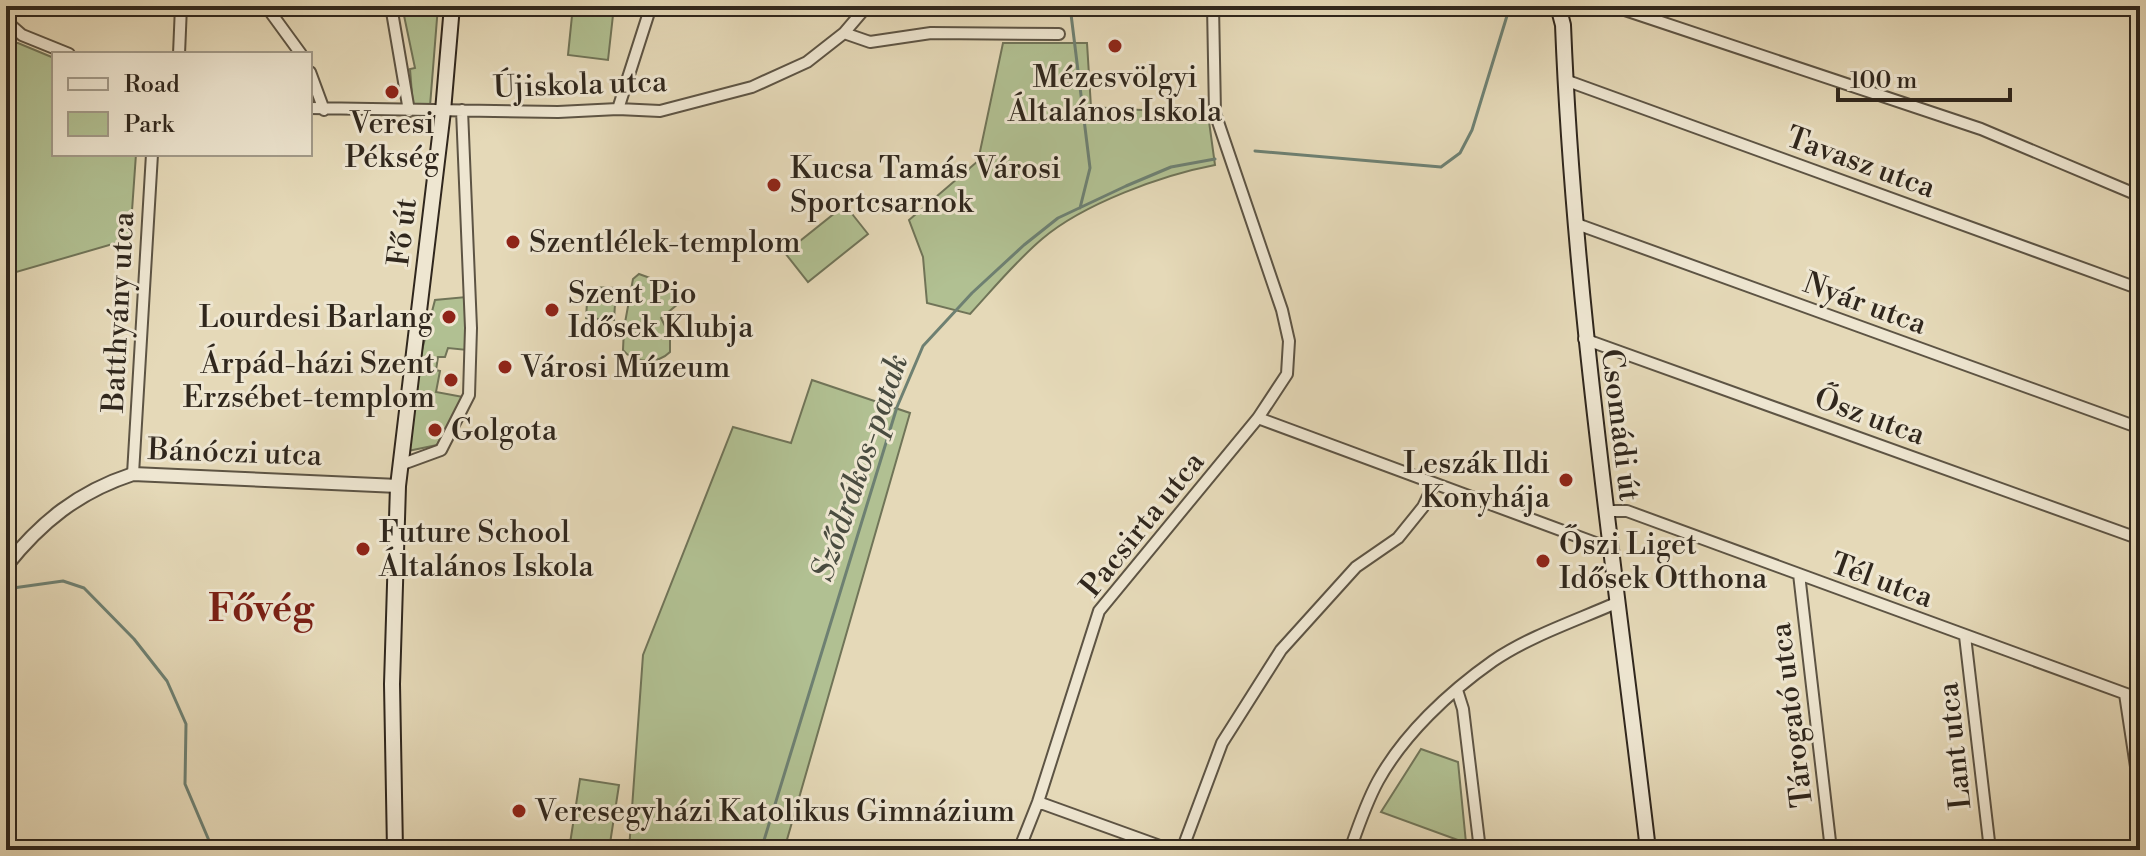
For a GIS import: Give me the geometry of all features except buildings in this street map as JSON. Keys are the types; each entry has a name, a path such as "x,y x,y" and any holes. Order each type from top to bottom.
{"main road":[{"name":"Fő út","path":"395,850 392,684 398,486 443,111 452,6"},
{"name":"Csomádi út","path":"1558,6 1563,25 1584,339 1648,850"}],"street":[{"path":"179,52 181,6"},
{"path":"266,6 300,52"},
{"path":"391,6 409,111"},
{"path":"618,109 651,6"},
{"name":"Újiskola utca","path":"312,108 660,111 752,87 807,62 844,33 867,6"},
{"name":"Pacsirta utca","path":"1019,850 1038,802 1099,611 1258,418 1287,374 1289,341 1282,310 1215,113 1213,6"},
{"path":"1613,6 1981,129 2140,196"},
{"path":"6,21 22,35 64,52"},
{"path":"844,33 870,42 931,33 1059,34"},
{"path":"312,77 324,110"},
{"name":"Tavasz utca","path":"1565,80 2140,289"},
{"name":"Fő út","path":"400,465 441,450 469,395 471,328 462,110"},
{"name":"Batthyány utca","path":"133,474 152,156"},
{"name":"Nyár utca","path":"1574,223 2140,428"},
{"name":"Ősz utca","path":"1584,339 2140,539"},
{"path":"1258,418 1609,548"},
{"name":"Bánóczi utca","path":"6,566 55,514 108,482 133,474 398,486"},
{"path":"1182,850 1222,743 1281,650 1356,567 1398,538 1423,507 1434,484"},
{"name":"Tél utca","path":"1606,511 1627,511 2140,699"},
{"name":"Tárogató utca","path":"1799,574 1831,850"},
{"path":"1350,850 1378,782 1399,748 1428,716 1493,661 1531,640 1616,603"},
{"name":"Lant utca","path":"1965,636 1990,850"},
{"path":"1457,690 1463,709 1480,850"},
{"path":"2125,694 2140,793"},
{"path":"1038,802 1171,850"}],"green space":[{"path":"402,6 438,6 430,106 413,107 410,69 415,68"},
{"path":"573,6 614,6 608,60 568,55"},
{"path":"6,43 18,43 52,57 52,156 136,156 130,239 6,275"},
{"path":"1003,43 1087,43 1091,107 1208,114 1215,165 1171,176 1124,193 1059,226 1032,248 970,314 927,303 923,257 909,220 978,161"},
{"path":"845,205 868,234 808,282 785,253"},
{"path":"639,274 675,287 679,295 678,304 661,318 670,336 670,352 659,359 640,360 623,350 633,279"},
{"path":"588,287 616,288 614,320 586,318"},
{"path":"466,297 467,350 448,348 445,357 438,357 436,370 440,371 436,392 463,397 437,445 408,451 421,354 435,300"},
{"path":"812,380 910,413 784,850 629,850 643,655 733,427 791,443"},
{"path":"1421,749 1458,762 1466,843 1381,812"},
{"path":"580,779 619,785 609,850 569,850"}],"waterway":[{"path":"1070,6 1090,168 1080,208"},
{"name":"Sződrákos-patak","path":"1255,151 1441,167 1460,153 1472,130 1510,6"},
{"name":"Sződrákos-patak","path":"761,850 897,407 923,346 972,293 1058,218 1171,167 1215,159"},
{"path":"13,588 63,581 84,588 134,639 167,681 186,724 185,784 213,850"}],"place":[{"name":"Mézesvölgyi Általános Iskola","path":"1115,46"},
{"name":"Veresi Pékség","path":"392,92"},
{"name":"Kucsa Tamás Városi Sportcsarnok","path":"774,185"},
{"name":"Szentlélek-templom","path":"513,242"},
{"name":"Szent Pio Idősek Klubja","path":"552,310"},
{"name":"Lourdesi Barlang","path":"449,317"},
{"name":"Városi Múzeum","path":"505,367"},
{"name":"Árpád-házi Szent Erzsébet-templom","path":"451,380"},
{"name":"Golgota","path":"435,430"},
{"name":"Leszák Ildi Konyhája","path":"1566,480"},
{"name":"Future School Általános Iskola","path":"363,549"},
{"name":"Őszi Liget Idősek Otthona","path":"1543,561"},
{"name":"Veresegyházi Katolikus Gimnázium","path":"519,811"}],"district":[{"name":"Fővég","path":"261,608"}]}
